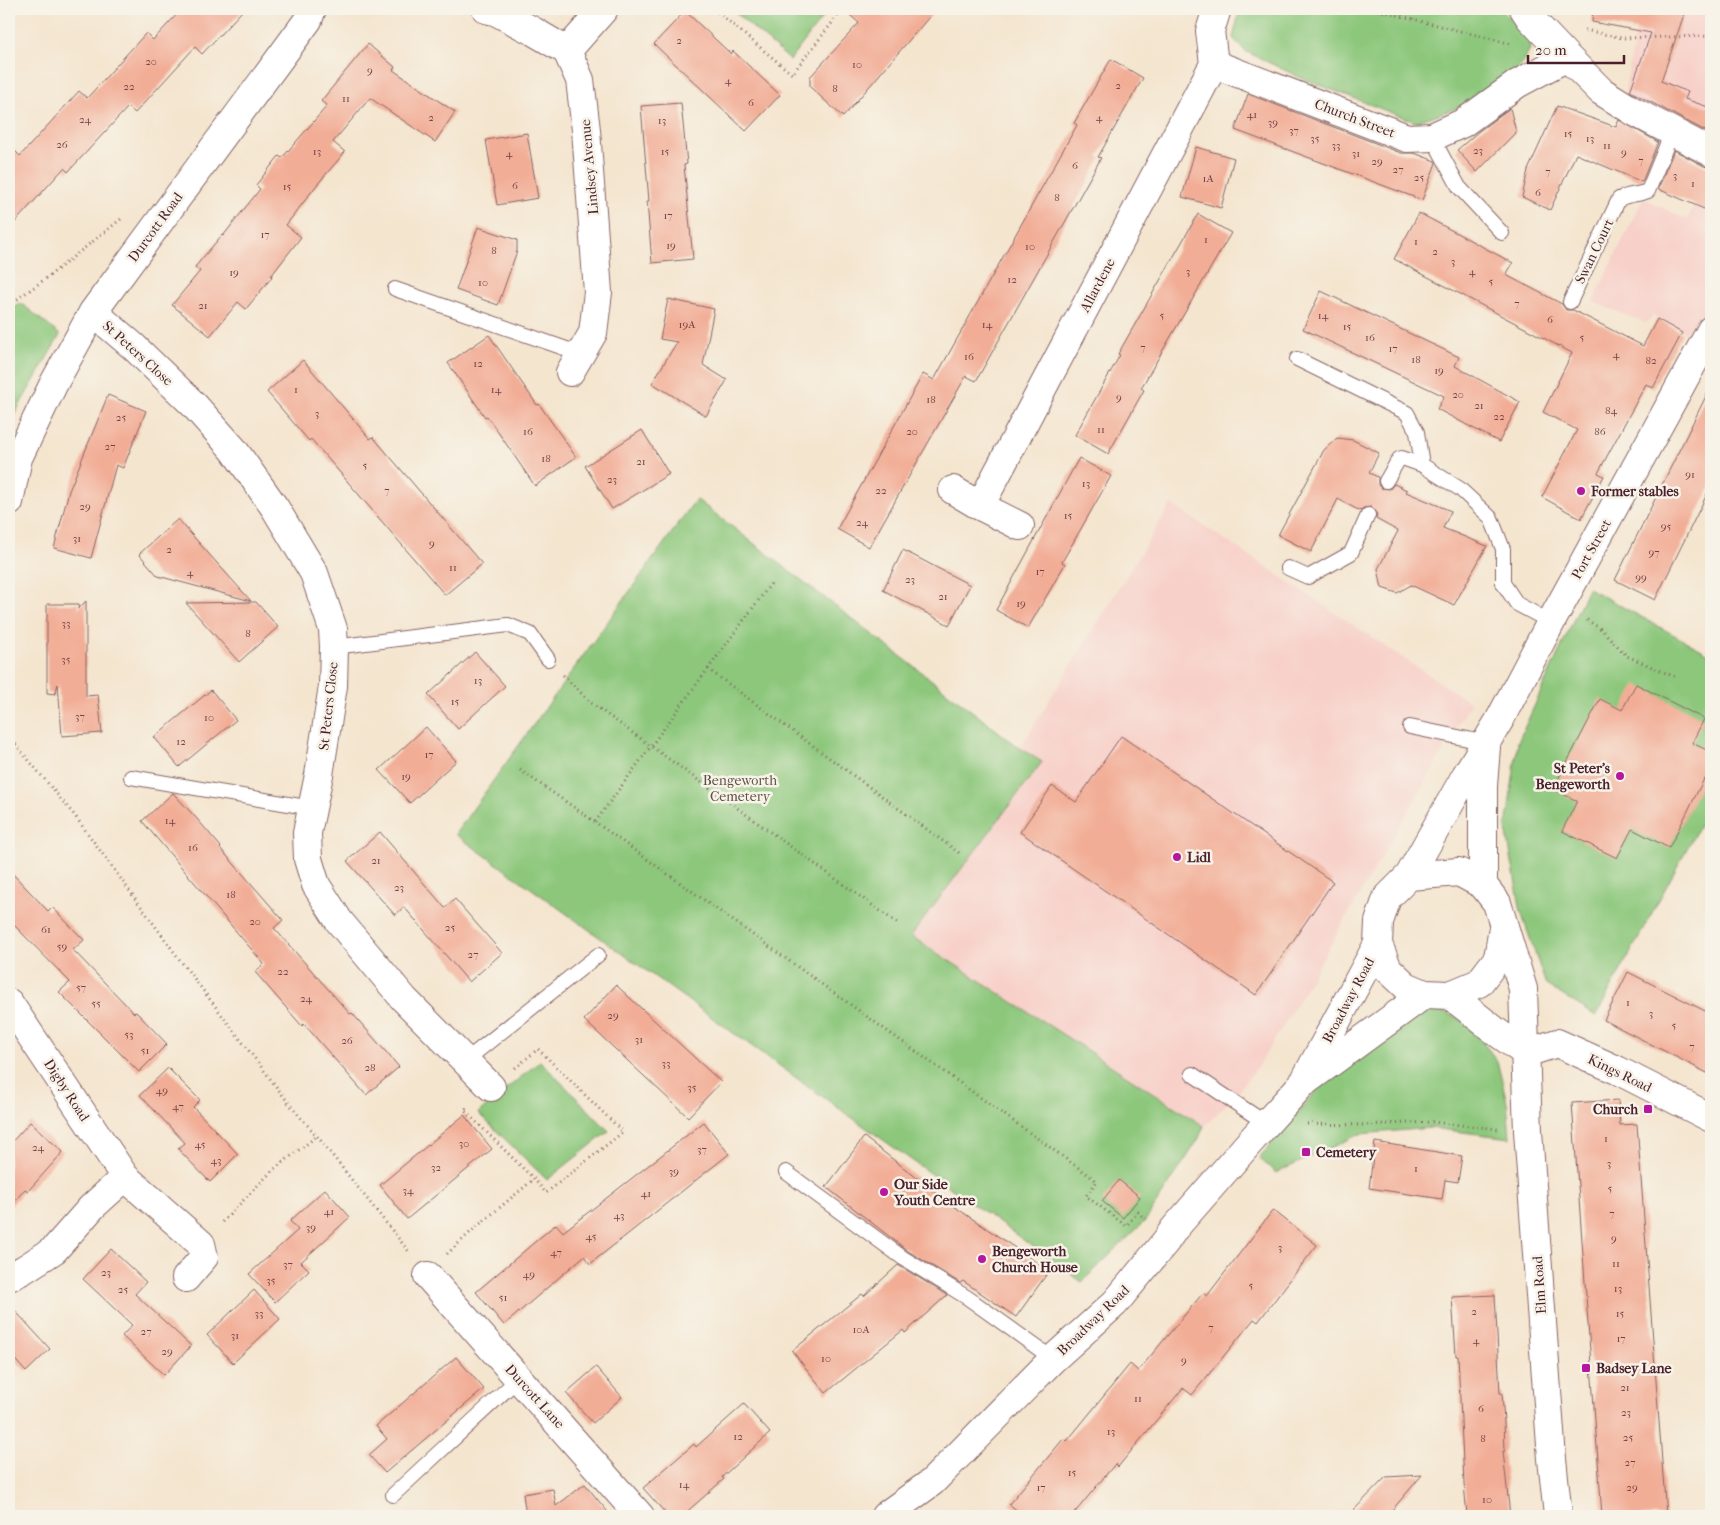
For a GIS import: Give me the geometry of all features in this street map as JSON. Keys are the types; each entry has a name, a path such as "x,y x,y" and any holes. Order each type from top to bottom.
{"street":[{"name":"Durcott Road","path":"9,502 13,457 93,312 308,20 312,9"},
{"path":"486,9 495,11 567,51 604,9"},
{"path":"1214,64 1210,31 1217,9"},
{"path":"1524,9 1530,18 1566,56 1602,91 1632,111 1711,152"},
{"name":"Lindsey Avenue","path":"567,51 580,80 586,130 598,292 593,333 576,363"},
{"name":"Church Street","path":"1214,64 1407,138 1432,137 1463,123 1517,84 1566,56"},
{"name":"Allardene","path":"980,506 1214,64"},
{"name":"St Peters Close","path":"93,312 134,347 194,404 239,457 275,508 314,573 333,629 334,647 333,686 320,775 307,833 308,859 316,885 339,921 404,999 491,1087"},
{"name":"Port Street","path":"1409,876 1466,775 1487,743 1556,612 1709,339"},
{"path":"954,490 980,506 1020,526"},
{"name":"Port Street","path":"1483,885 1483,786 1487,743"},
{"path":"1437,995 1479,983 1498,958 1503,928 1497,903 1483,885 1460,872 1409,876 1387,898 1378,922 1378,944 1388,969 1406,986 1437,995 1526,1053"},
{"name":"Elm Road","path":"1503,928 1523,989 1528,1132 1551,1449 1558,1516"},
{"name":"Broadway Road","path":"885,1516 932,1482 1053,1359 1115,1303 1174,1229 1303,1083 1378,944"},
{"name":"Broadway Road","path":"1303,1083 1437,995"},
{"name":"Digby Road","path":"9,1002 125,1177 201,1244"},
{"name":"Kings Road","path":"1526,1053 1557,1042 1711,1118"},
{"path":"9,1277 54,1250 92,1207 125,1177"},
{"path":"186,1278 204,1258 201,1244"},
{"name":"Durcott Lane","path":"428,1276 640,1516"}],"lane":[{"name":"Swan Court","path":"1570,302 1619,199 1631,194 1648,191 1672,132"},
{"path":"1432,137 1459,187 1502,233"},
{"path":"395,289 576,363"},
{"path":"1297,359 1407,413 1417,432 1422,465"},
{"path":"1386,481 1399,459 1402,458 1422,465 1460,489 1490,518 1503,548 1503,583 1517,604 1556,612"},
{"path":"1288,568 1308,577 1351,553 1368,515"},
{"path":"334,647 508,625 530,634 548,659"},
{"path":"1410,727 1487,743"},
{"path":"131,777 312,808"},
{"path":"465,1061 598,955"},
{"path":"1192,1074 1267,1124"},
{"path":"786,1172 903,1258 968,1298 1053,1359"},
{"path":"392,1495 519,1378"}],"path":[{"path":"714,9 792,74 843,9"},
{"path":"1373,9 1521,46"},
{"path":"1413,19 1416,9"},
{"path":"1576,28 1622,38 1711,36"},
{"path":"9,305 122,219"},
{"path":"595,822 772,582"},
{"path":"1556,612 1601,629 1627,656 1677,678"},
{"path":"548,659 591,704 897,924"},
{"path":"708,669 962,856"},
{"path":"9,731 12,740 75,816 180,960 294,1110 317,1136 428,1276 449,1252 474,1229 534,1179"},
{"path":"520,770 1097,1181 1086,1196 1126,1226 1138,1212 1166,1241"},
{"path":"538,1049 623,1132 546,1193 464,1110 491,1087 538,1049"},
{"path":"1267,1124 1362,1125 1432,1122 1528,1132"},
{"path":"201,1244 273,1170 317,1136"}],"shaded area":[{"path":"1640,9 1711,9 1711,146 1624,96"},
{"path":"1711,171 1711,345 1653,316 1646,323 1593,302 1643,198 1687,220"},
{"path":"1171,504 1471,703 1284,1025 1256,1069 1231,1100 1204,1126 911,936 1042,762 1020,748"}],"green space":[{"path":"731,9 829,9 790,60"},
{"path":"1240,9 1501,9 1527,35 1530,49 1517,71 1466,105 1415,122 1299,77 1245,51 1233,38"},
{"path":"21,303 60,335 14,415 9,418 9,312"},
{"name":"Bengeworth Cemetery","path":"696,499 1020,748 1042,762 911,936 1204,1126 1198,1140 1145,1221 1082,1282 455,834"},
{"path":"1588,588 1711,655 1711,804 1596,1016 1546,985 1521,912 1506,828 1518,742"},
{"path":"1419,1011 1445,1012 1469,1024 1497,1061 1507,1102 1510,1138 1431,1128 1360,1134 1276,1173 1259,1158 1316,1091"},
{"path":"540,1061 609,1131 547,1180 478,1113"}],"building":[{"path":"182,9 244,9 202,54 195,47 135,113 128,107 68,172 64,168 9,229 9,145 20,156 79,91 87,98 146,33 153,40"},
{"path":"843,9 936,9 843,117 810,87 810,77 859,23"},
{"path":"1593,9 1686,9 1661,81 1688,92 1685,99 1711,108 1711,134 1630,91 1651,33 1592,22"},
{"path":"685,11 731,54 733,51 780,95 746,131 654,44"},
{"path":"368,44 395,67 393,70 455,112 435,142 370,98 333,142 345,152 286,225 301,237 246,309 238,302 210,336 172,305 200,271 195,267 223,236 260,189 256,185 279,156 282,158 327,106 321,101"},
{"path":"1111,59 1143,78 1098,157 1101,158 976,381 966,376 869,547 837,529 923,374 934,380 1077,125 1074,123"},
{"path":"1248,94 1401,153 1414,153 1435,161 1436,163 1422,200 1235,130"},
{"path":"681,103 687,164 684,165 693,259 652,263 641,106"},
{"path":"1557,106 1616,127 1619,120 1658,142 1642,182 1576,154 1550,210 1522,197 1528,170"},
{"path":"1510,108 1516,132 1477,172 1457,150"},
{"path":"527,133 538,198 497,205 486,140"},
{"path":"1196,147 1234,158 1221,208 1182,197"},
{"path":"1674,150 1711,168 1711,212 1658,189"},
{"path":"1419,213 1513,263 1506,275 1562,304 1566,310 1573,310 1643,346 1657,319 1682,333 1653,388 1646,384 1598,473 1604,476 1581,519 1542,497 1577,430 1543,412 1572,353 1394,259"},
{"path":"1198,214 1231,233 1141,388 1144,390 1108,454 1075,435 1120,355 1118,354"},
{"path":"478,227 517,240 517,251 498,305 456,290"},
{"path":"1321,291 1459,357 1455,366 1520,402 1499,442 1437,409 1444,396 1303,329"},
{"path":"668,299 714,309 703,365 727,380 706,416 652,383 677,342 660,339"},
{"path":"489,335 537,405 539,404 576,457 535,486 448,363"},
{"path":"303,360 370,439 373,437 482,564 445,595 311,439 309,441 267,392"},
{"path":"1711,386 1711,486 1655,600 1615,580"},
{"path":"108,395 146,411 123,468 116,465 91,558 54,548 69,491"},
{"path":"642,430 669,474 612,509 585,466"},
{"path":"1337,438 1353,440 1379,453 1369,473 1378,477 1378,485 1381,488 1390,489 1394,484 1407,490 1406,492 1451,511 1443,528 1487,546 1454,605 1411,585 1397,593 1382,588 1378,569 1398,531 1376,519 1377,514 1371,507 1363,508 1360,511 1338,499 1311,552 1278,535 1324,450"},
{"path":"1079,458 1111,476 1062,562 1065,564 1028,628 996,610"},
{"path":"178,519 251,601 158,576 139,554"},
{"path":"903,550 970,585 949,625 883,590"},
{"path":"86,601 86,696 98,695 102,733 62,736 58,684 55,694 47,693 47,604 79,604 78,609"},
{"path":"256,602 278,627 239,662 186,603"},
{"path":"475,652 505,686 458,729 428,695"},
{"name":"St Peter's Bengeworth","path":"1636,684 1704,719 1692,743 1711,752 1711,783 1704,779 1669,848 1632,829 1617,858 1562,831 1577,801 1553,789 1600,699 1622,710"},
{"path":"211,690 236,720 179,767 154,737"},
{"path":"426,727 456,761 410,803 379,770"},
{"name":"Lidl","path":"1121,736 1333,882 1256,995 1020,832 1052,786 1076,802"},
{"path":"173,793 283,920 274,928 399,1067 366,1095 304,1024 302,1026 255,972 264,964 142,821"},
{"path":"380,832 445,908 455,899 502,953 469,982 404,907 395,915 347,861"},
{"path":"9,870 48,911 52,907 84,940 73,950 167,1044 139,1072 59,992 70,982 9,920"},
{"path":"1628,972 1711,1014 1711,1075 1604,1020"},
{"path":"616,985 721,1082 688,1117 584,1020"},
{"path":"168,1068 200,1100 193,1107 238,1154 210,1182 178,1149 185,1143 140,1095"},
{"path":"1618,1100 1620,1125 1637,1124 1666,1516 1602,1516 1572,1103"},
{"path":"464,1115 492,1149 407,1219 380,1185"},
{"path":"30,1122 63,1152 28,1191 25,1189 9,1208 9,1145"},
{"path":"704,1122 729,1154 590,1264 584,1256 504,1325 476,1292 556,1224 563,1232"},
{"path":"864,1137 952,1205 1049,1271 1016,1317 963,1281 960,1283 908,1251 826,1187"},
{"path":"1375,1142 1462,1156 1458,1182 1445,1180 1442,1199 1369,1188"},
{"path":"1119,1180 1140,1197 1123,1218 1102,1201"},
{"path":"325,1189 350,1217 301,1262 309,1270 275,1302 249,1274 298,1230 290,1221"},
{"path":"1273,1210 1317,1245 1258,1322 1254,1319 1192,1395 1183,1388 1118,1467 1115,1464 1072,1516 1024,1516 1009,1504 1064,1438 1067,1441 1130,1364 1138,1371 1203,1293 1207,1296"},
{"path":"111,1249 146,1282 135,1294 191,1346 164,1375 122,1336 132,1325 83,1279"},
{"path":"898,1265 947,1295 905,1333 903,1330 826,1393 792,1351 862,1294 864,1296"},
{"path":"254,1290 280,1319 233,1363 207,1335"},
{"path":"1495,1295 1500,1393 1502,1393 1504,1422 1505,1451 1503,1451 1510,1516 1467,1516 1458,1356 1456,1356 1452,1297"},
{"path":"9,1304 50,1349 26,1372 9,1353"},
{"path":"456,1357 484,1389 385,1473 369,1455 387,1439 376,1426"},
{"path":"596,1367 622,1397 593,1423 566,1393"},
{"path":"744,1404 770,1433 722,1477 724,1479 682,1516 668,1516 643,1488 694,1444 696,1447"},
{"path":"1422,1475 1387,1516 1348,1516 1386,1477"},
{"path":"585,1484 611,1516 526,1516 523,1494 553,1489 556,1506"}],"place":[{"name":"Former stables","path":"1581,491"},
{"name":"St Peter's Bengeworth","path":"1620,776"},
{"name":"Lidl","path":"1177,857"},
{"name":"Church","path":"1648,1109"},
{"name":"Cemetery","path":"1306,1152"},
{"name":"Our Side Youth Centre","path":"884,1192"},
{"name":"Bengeworth Church House","path":"982,1259"},
{"name":"Badsey Lane","path":"1586,1368"}]}
